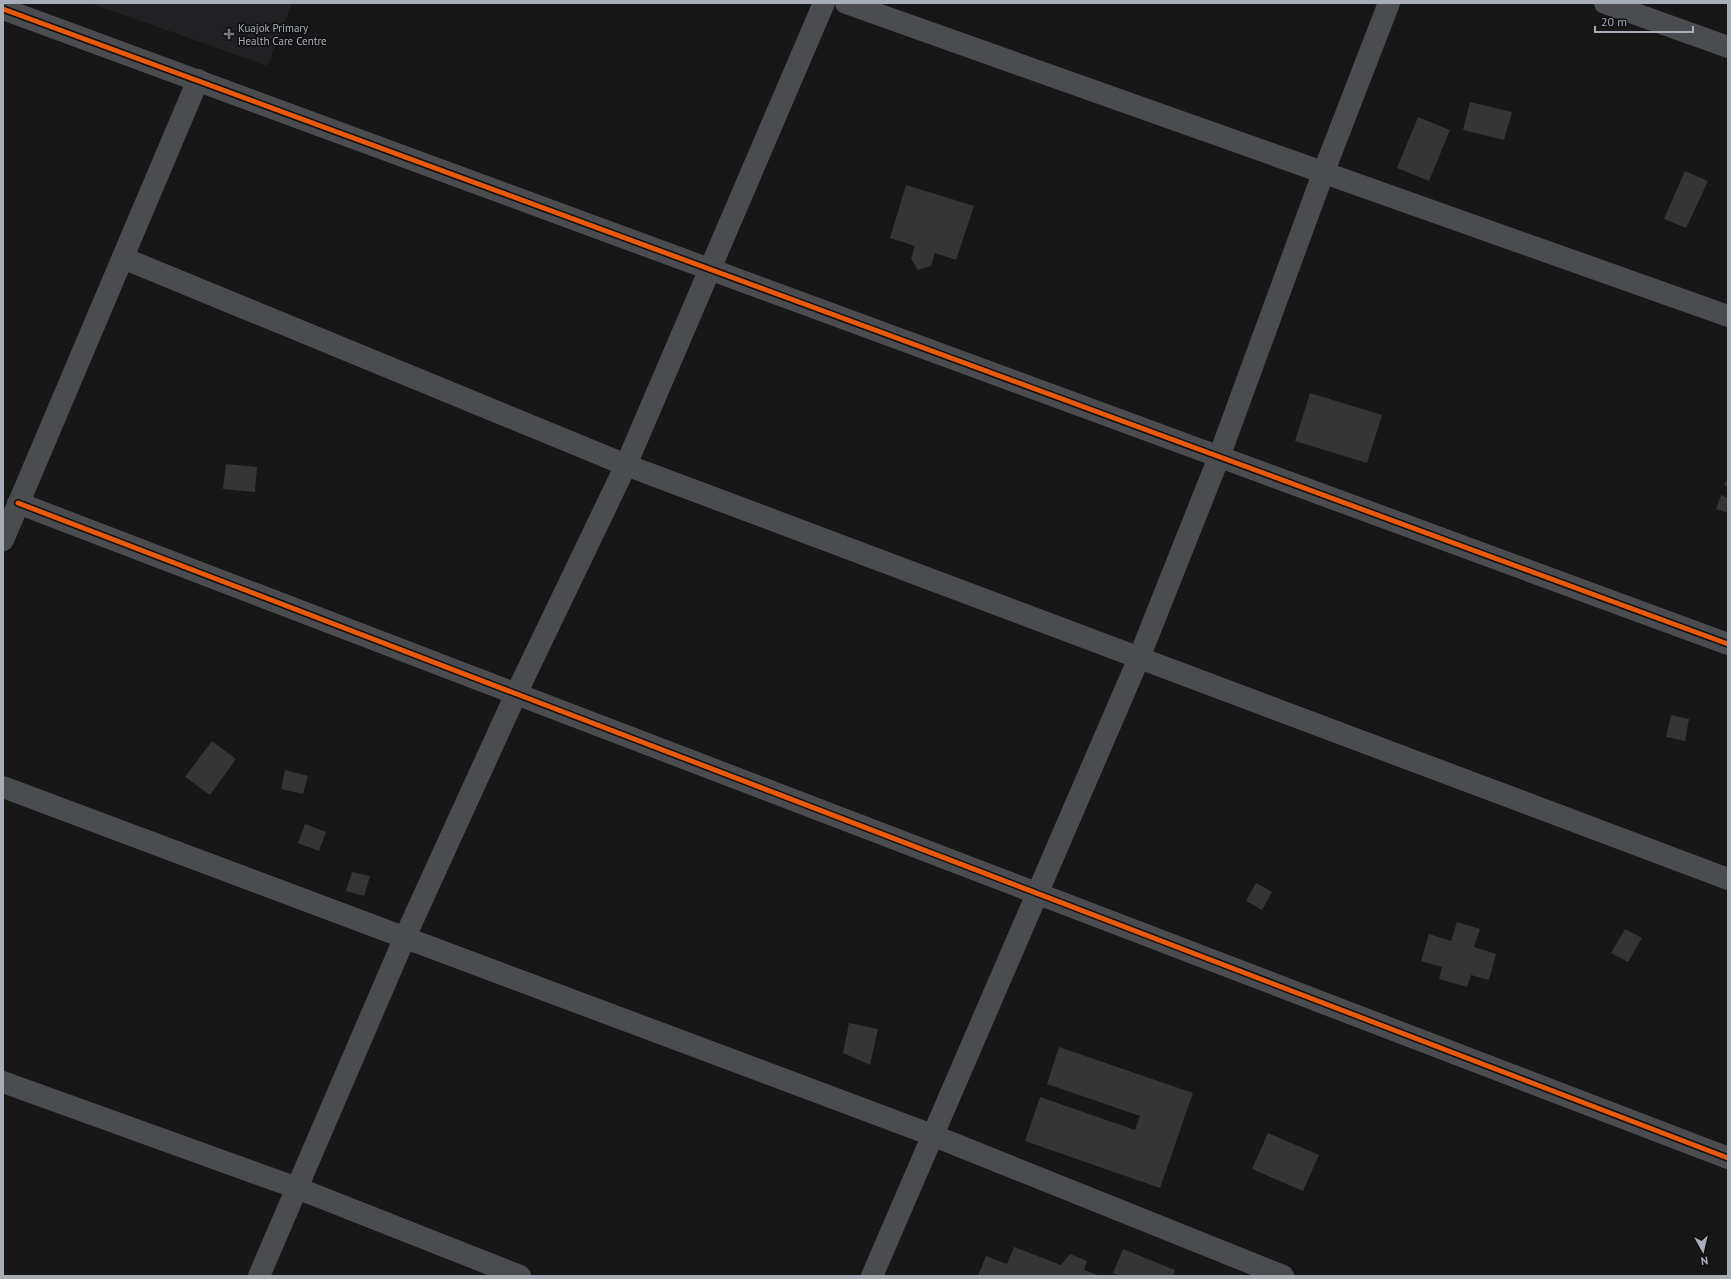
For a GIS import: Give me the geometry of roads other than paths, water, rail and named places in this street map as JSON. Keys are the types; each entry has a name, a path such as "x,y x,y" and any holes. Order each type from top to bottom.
{"street":[{"path":"259,1276 405,937 516,694 626,465 824,3"},
{"path":"846,3 1324,171 1728,316"},
{"path":"872,1276 932,1135 1038,895 1139,658 1219,457 1324,171 1389,3"},
{"path":"1605,3 1728,47"},
{"path":"3,9 1728,644"},
{"path":"3,540 198,80"},
{"path":"122,258 626,465 1728,879"},
{"path":"18,503 1038,895 1728,1158"},
{"path":"3,787 932,1135 1283,1276"},
{"path":"3,1082 297,1188 520,1276"}],"place":[{"name":"Kuajok Primary Health Care Centre","path":"229,34"}]}
